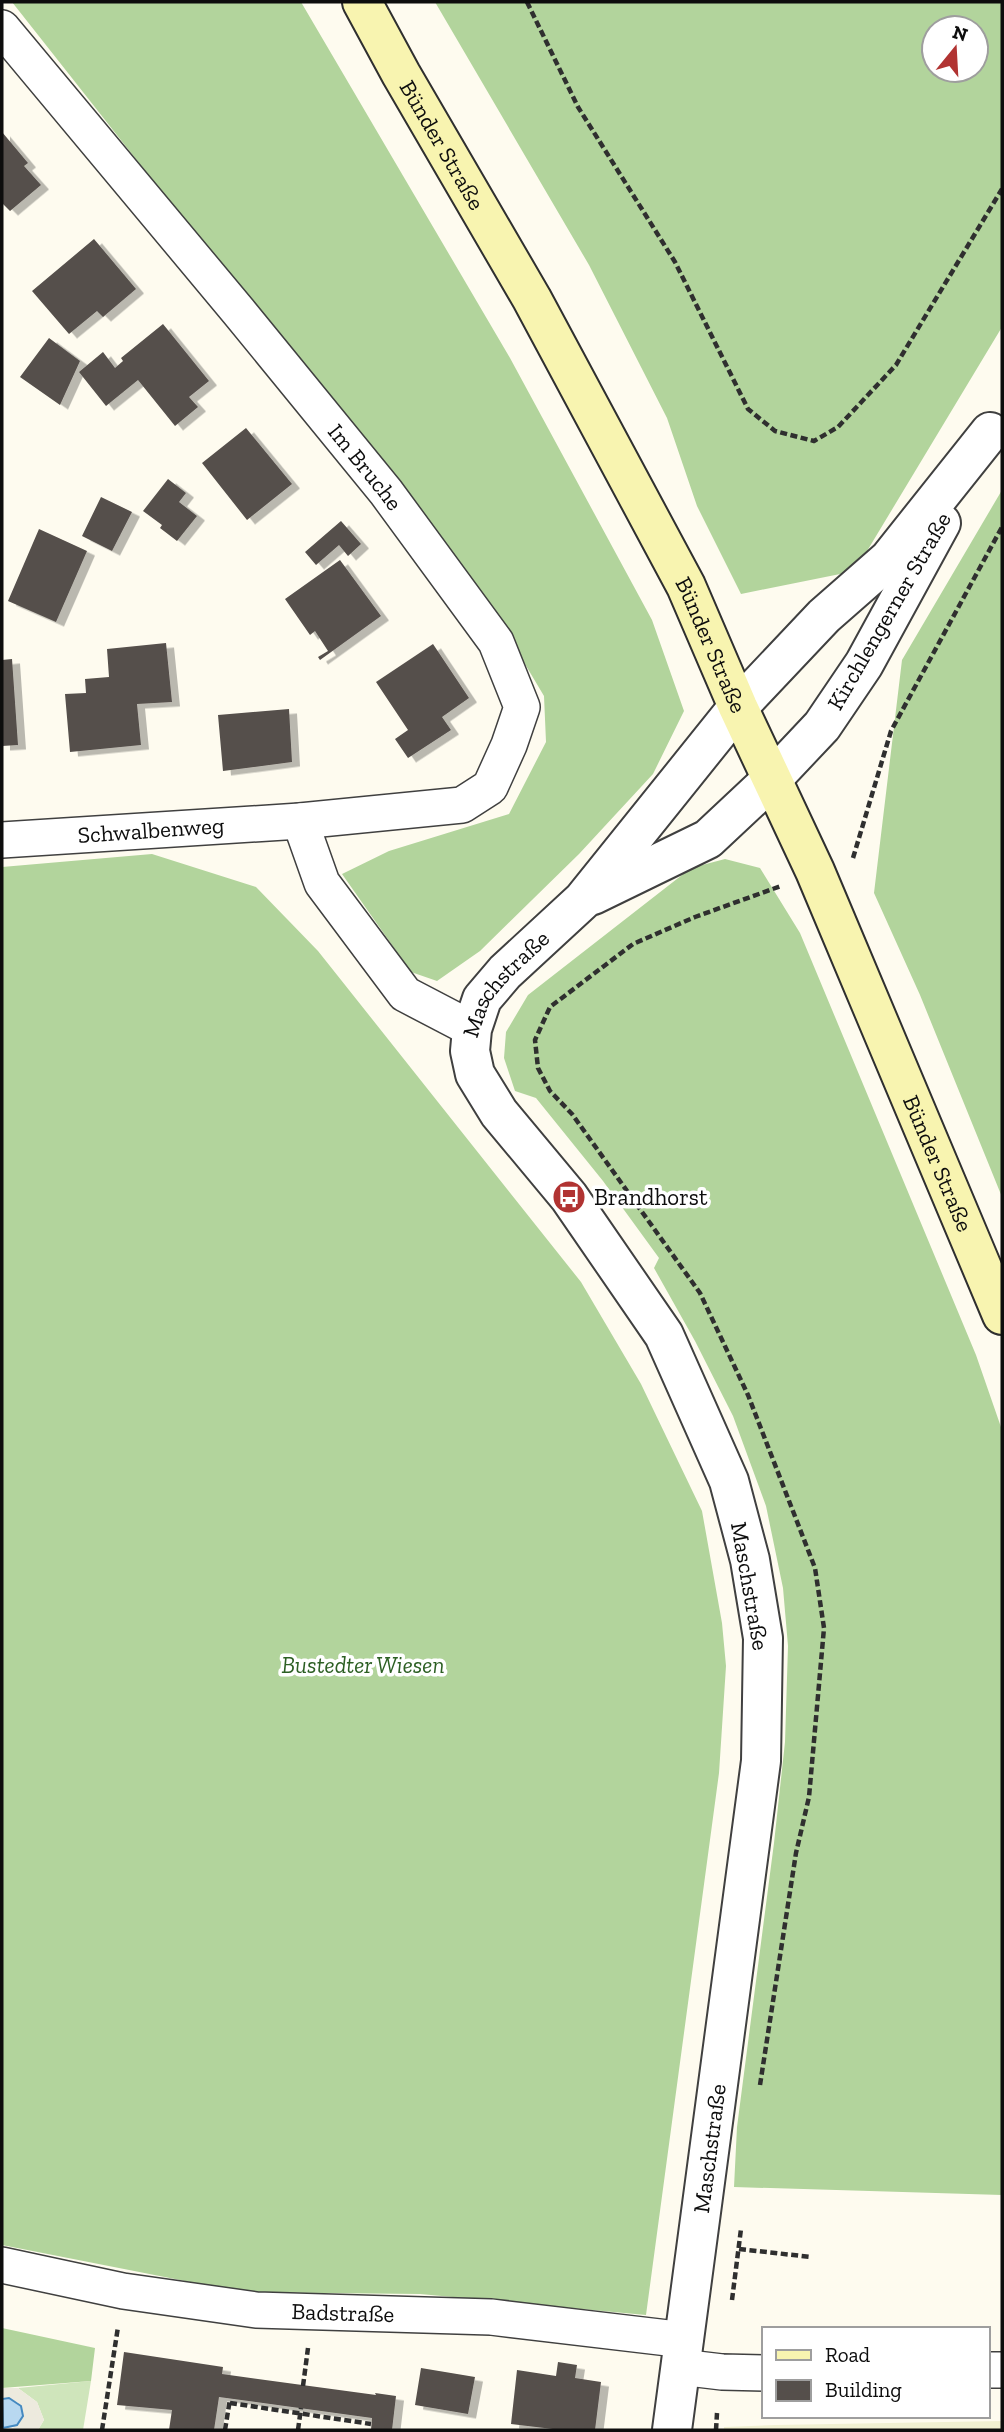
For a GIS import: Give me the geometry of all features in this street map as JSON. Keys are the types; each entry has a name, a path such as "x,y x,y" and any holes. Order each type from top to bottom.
{"main road":[{"name":"Bünder Straße","path":"362,2 532,299 686,586 738,707 815,871 1002,1315"}],"street":[{"name":"Im Bruche","path":"2,28 386,492 496,642 522,708 490,788 462,805 300,821"},
{"name":"Kirchlengerner Straße","path":"738,707 824,616 889,559 996,421"},
{"name":"Kirchlengerner Straße","path":"772,779 822,726 864,664 996,421"},
{"name":"Maschstraße","path":"672,2430 761,1761 763,1638 750,1560 729,1481 664,1335 569,1197 499,1113 475,1074 470,1051 472,1029 482,999 583,900 738,707"},
{"name":"Maschstraße","path":"583,900 708,839 772,779"},
{"name":"Schwalbenweg","path":"2,840 300,821"},
{"path":"300,821 322,883 405,994 472,1029"},
{"name":"Badstraße","path":"2,2265 123,2291 257,2310 491,2317 683,2354 722,2372 762,2373"}],"path":[{"path":"527,2 578,107 675,262 748,409 775,431 814,441 838,426 896,365 1002,189"},
{"path":"853,858 891,731 1002,527"},
{"path":"698,2245 811,2257"},
{"path":"102,2430 123,2291"},
{"path":"225,2430 230,2401 372,2424"},
{"path":"716,2430 717,2402"},
{"path":"298,2430 300,2411"}],"green space":[{"path":"12,2 301,2 510,358 652,620 684,711 653,774 579,854 480,951 437,981 411,972 342,874 389,851 509,814 546,742 544,696 497,617"},
{"path":"435,2 1002,2 1002,327 855,571 741,594 697,506 667,418 589,265"},
{"path":"1002,490 1002,1197 920,995 874,893 902,660"},
{"name":"Bustedter Wiesen","path":"152,854 256,887 318,951 581,1282 641,1384 702,1511 722,1623 726,1666 719,1773 646,2315 420,2294 241,2292 2,2245 2,867"},
{"path":"725,859 760,868 800,933 976,1355 1002,1430 1002,2195 734,2187 737,2127 785,1742 788,1646 783,1588 766,1506 733,1416 654,1268 659,1258 603,1181 536,1098 515,1091 504,1058 506,1032 528,995 691,868"},
{"path":"2,2328 95,2348 91,2381 2,2388"},
{"path":"91,2381 83,2430 38,2430 44,2420 37,2402 18,2388"},
{"path":"1002,2421 1002,2430 724,2430 724,2427 775,2425"}],"shaded area":[{"path":"2,2388 18,2388 37,2402 44,2420 38,2430 2,2430 2,2427 13,2428 23,2416 18,2402 2,2399"}],"water":[{"path":"9,2398 21,2406 23,2416 17,2425 3,2428 2,2399"}],"building":[{"path":"2,132 28,163 24,166 41,185 10,211 2,203"},
{"path":"94,239 136,289 103,317 97,311 69,334 32,291"},
{"path":"163,324 209,381 189,397 198,407 175,426 138,380 106,406 79,372 103,352 115,368 123,361 121,358"},
{"path":"49,338 80,361 60,405 20,377"},
{"path":"246,428 292,484 247,520 202,463"},
{"path":"168,479 186,493 179,502 197,516 177,541 143,511"},
{"path":"101,497 132,512 112,551 82,536"},
{"path":"341,521 361,544 348,556 339,545 316,565 305,552"},
{"path":"39,529 87,551 56,622 8,601"},
{"path":"340,560 381,616 320,660 318,657 328,651 315,631 310,635 285,599"},
{"path":"166,643 172,702 137,704 141,745 70,752 65,694 86,693 85,679 109,677 107,649"},
{"path":"433,644 469,698 442,717 451,730 408,758 395,739 408,730 376,682"},
{"path":"12,659 18,745 2,746 2,660"},
{"path":"289,709 292,762 223,771 218,715"},
{"path":"124,2352 223,2367 222,2374 396,2396 392,2430 371,2430 372,2418 219,2397 214,2430 169,2430 172,2410 117,2405"},
{"path":"558,2362 577,2365 575,2378 601,2382 595,2430 561,2430 511,2424 517,2370 556,2376"},
{"path":"421,2368 475,2377 468,2414 415,2405"}],"place":[{"name":"Brandhorst","path":"569,1197"}]}
